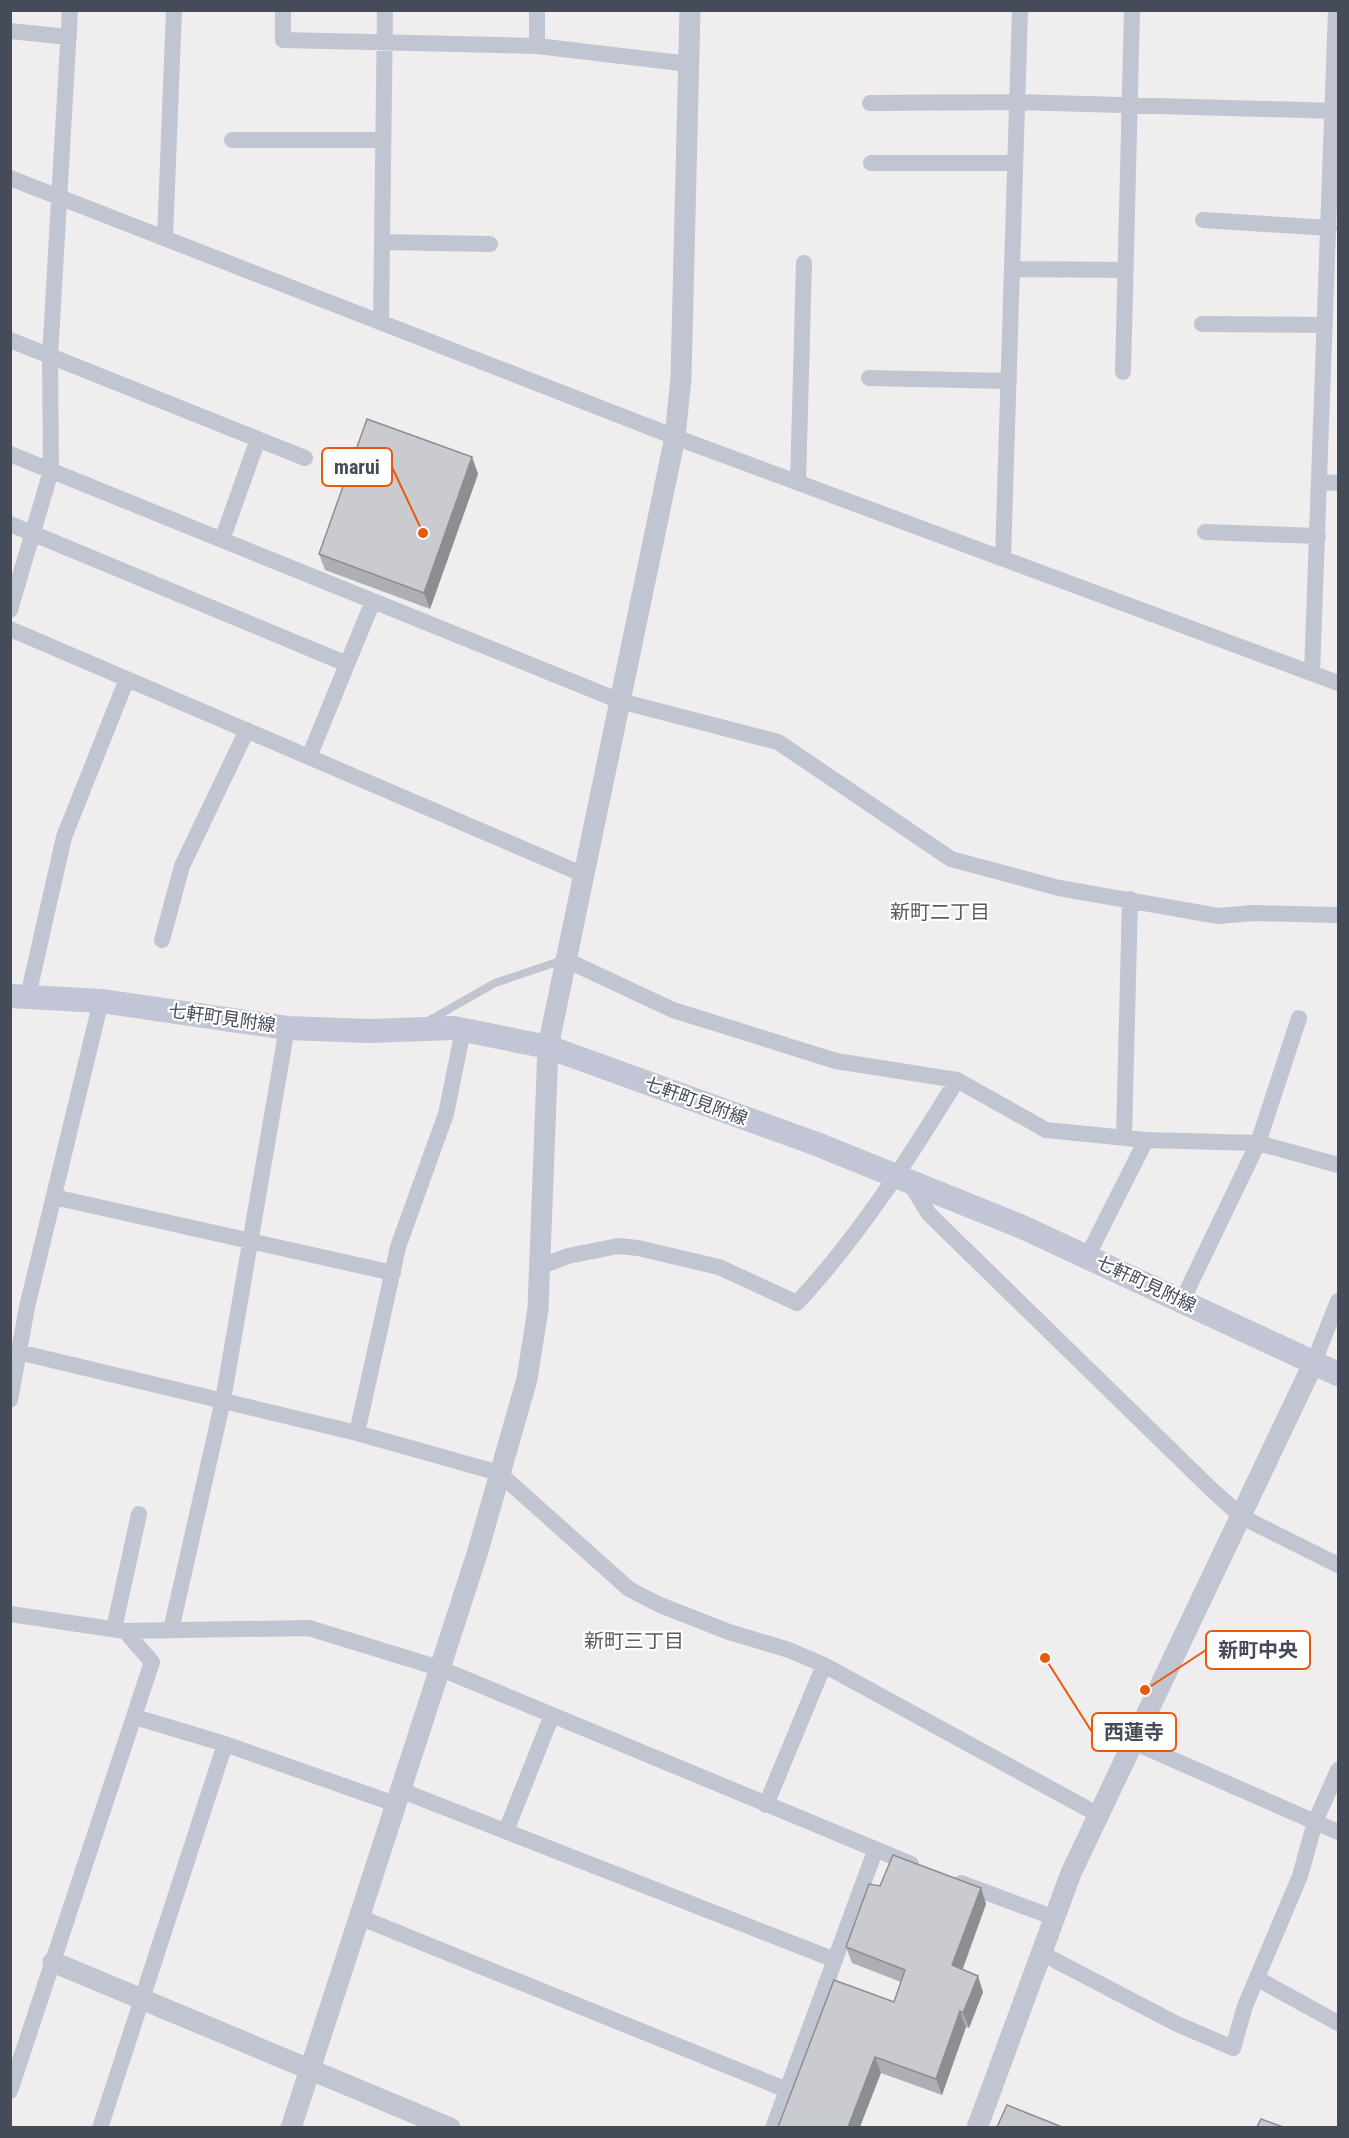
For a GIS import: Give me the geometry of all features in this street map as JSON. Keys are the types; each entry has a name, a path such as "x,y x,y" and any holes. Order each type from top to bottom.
{"main road":[{"name":"七軒町見附線","path":"19,996 100,1001 287,1028 369,1031 463,1030 548,1047 903,1178 1020,1226 1338,1374"}],"street":[{"path":"10,610 51,471 50,357 70,10"},
{"path":"165,238 174,10"},
{"path":"284,10 283,40 537,46 688,64"},
{"path":"381,322 385,10"},
{"path":"537,10 537,46"},
{"path":"291,2127 477,1554 527,1379 538,1309 548,1047 564,959 675,437 681,378 690,10"},
{"path":"1003,558 1020,10"},
{"path":"1123,372 1132,10"},
{"path":"1312,673 1320,482 1331,376 1325,325 1329,228 1334,208 1336,10"},
{"path":"10,31 69,37"},
{"path":"870,104 1016,102 1336,111"},
{"path":"232,140 382,140"},
{"path":"871,163 1015,164"},
{"path":"10,178 675,437 1338,683"},
{"path":"1203,220 1329,228"},
{"path":"382,242 490,244"},
{"path":"798,483 804,263"},
{"path":"1012,269 1125,270"},
{"path":"1202,324 1325,325"},
{"path":"10,340 306,458"},
{"path":"869,378 1009,381"},
{"path":"222,540 258,439"},
{"path":"10,454 620,701 778,742 951,859 1059,888 1130,898 1218,916 1253,913 1338,915"},
{"path":"1320,482 1338,483"},
{"path":"10,524 347,664"},
{"path":"1205,532 1318,536"},
{"path":"309,757 374,601"},
{"path":"10,629 582,874"},
{"path":"19,996 64,837 127,679"},
{"path":"162,940 182,866 247,730"},
{"path":"1124,1137 1130,898"},
{"path":"564,959 673,1010 836,1061 957,1080 1046,1130 1146,1140 1258,1143 1338,1165"},
{"path":"10,1400 16,1351 100,1001"},
{"path":"1182,1301 1258,1143 1299,1018"},
{"path":"171,1630 224,1400 287,1028"},
{"path":"357,1433 398,1247 446,1114 463,1030"},
{"path":"539,1268 568,1256 618,1246 638,1248 720,1267 797,1303 830,1267 903,1178 957,1080"},
{"path":"1088,1257 1146,1140"},
{"path":"903,1178 936,1221 1242,1517 1338,1565"},
{"path":"54,1197 393,1273"},
{"path":"977,2127 1054,1918 1098,1814 1242,1517 1314,1362 1338,1301"},
{"path":"16,1351 357,1433 500,1473 629,1589 660,1605 729,1632 789,1650 824,1665 1098,1814"},
{"path":"119,1630 139,1514"},
{"path":"10,1614 119,1630 309,1628 439,1668 875,1851 1054,1918"},
{"path":"10,2091 152,1662 119,1630"},
{"path":"766,1805 824,1665"},
{"path":"506,1831 552,1715"},
{"path":"135,1717 506,1831 835,1960"},
{"path":"1132,1742 1338,1832"},
{"path":"100,2127 225,1744"},
{"path":"1041,1953 1177,2024 1233,2048 1245,2006 1300,1876 1315,1822 1338,1770"},
{"path":"773,2127 875,1851"},
{"path":"359,1917 787,2090"},
{"path":"53,1962 450,2127"},
{"path":"1258,1979 1338,2023"}],"lane":[{"path":"414,1029 495,983 564,959"}],"building":[{"path":"367,419 472,457 424,593 319,554"},
{"path":"893,1855 981,1888 952,1965 978,1976 963,2013 960,2011 936,2079 875,2057 848,2127 778,2127 834,1980 894,2002 905,1970 846,1947 869,1884 880,1886"},
{"path":"1007,2105 1062,2127 997,2127"},
{"path":"1261,2119 1283,2127 1257,2127"}],"place":[{"name":"marui","path":"423,533"},
{"name":"西蓮寺","path":"1045,1658"},
{"name":"新町中央","path":"1145,1690"}],"district":[{"name":"新町二丁目","path":"940,912"},
{"name":"新町三丁目","path":"634,1641"}]}
